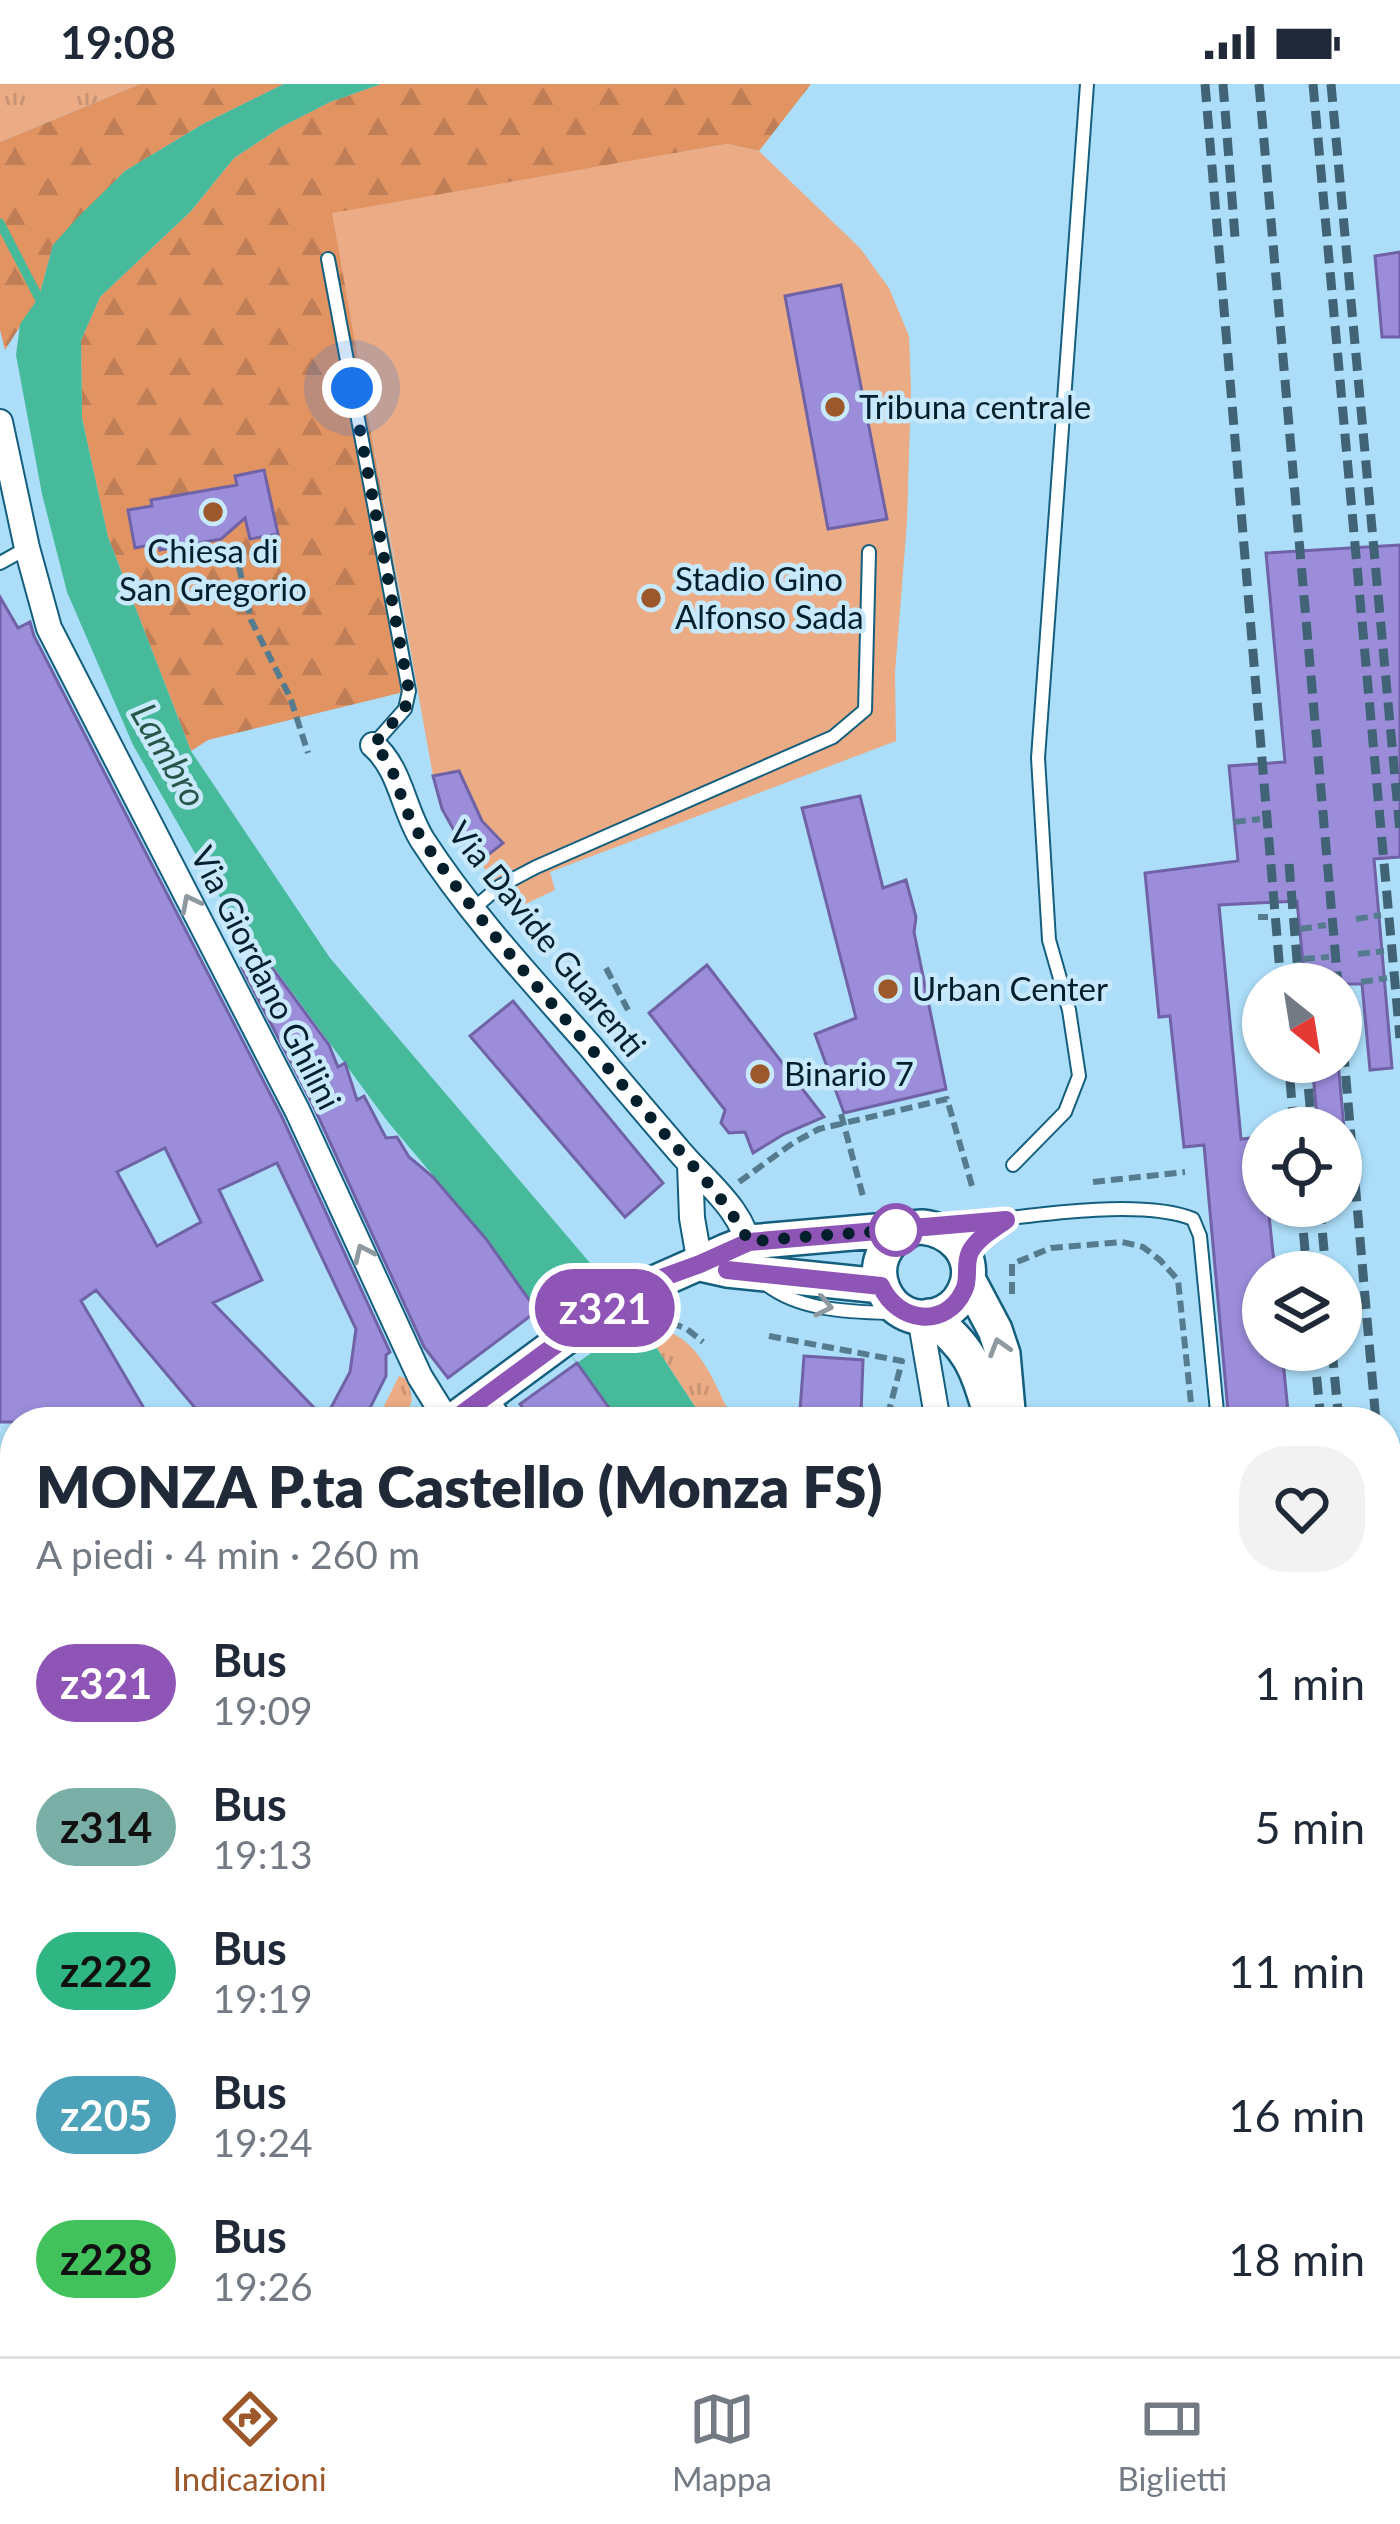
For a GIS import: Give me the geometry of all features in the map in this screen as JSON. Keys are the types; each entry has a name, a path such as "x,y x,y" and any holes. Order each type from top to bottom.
{"street":[{"name":"Via Giordano Ghilini","path":"0,422 49,628 296,1110 420,1377 439,1407"},
{"name":"Via Davide Guarenti","path":"373,745 393,769 421,838 473,909 721,1196 750,1257"},
{"path":"690,1164 700,1264"},
{"path":"920,1228 899,1235 884,1251 879,1266 881,1286 891,1303 956,1338 970,1357 988,1407"},
{"path":"495,1407 560,1341 618,1299 653,1281 700,1264 920,1228 943,1232 955,1240 1003,1354 1008,1407"},
{"path":"750,1257 881,1286"},
{"path":"918,1315 952,1306 964,1292 968,1271"},
{"path":"918,1315 935,1407"}],"lane":[{"path":"1013,1166 1065,1112 1079,1076 1070,1010 1048,940 1038,758 1087,84"},
{"path":"328,259 409,691 405,709 373,745"},
{"path":"0,562 27,548"},
{"path":"473,909 500,886 536,867 833,736 865,710 869,552"},
{"path":"920,1228 1118,1209 1193,1219 1200,1231 1217,1407"},
{"path":"968,1271 977,1243 1006,1220"},
{"path":"750,1257 781,1297 851,1312 918,1315"}],"path":[{"path":"235,549 251,620 290,697 308,753"},
{"path":"1234,822 1260,819"},
{"path":"1356,919 1381,915"},
{"path":"1300,929 1326,926"},
{"path":"1358,954 1384,950"},
{"path":"1303,959 1328,957"},
{"path":"606,968 628,1010"},
{"path":"1362,982 1387,978"},
{"path":"736,1184 793,1143 843,1118 947,1099 972,1186"},
{"path":"843,1118 864,1200"},
{"path":"1093,1182 1185,1172"},
{"path":"1012,1264 1051,1248 1122,1242 1143,1247 1160,1260 1178,1280 1191,1407"},
{"path":"769,1336 902,1360 890,1407"}],"green space":[{"path":"0,84 140,84 0,142"},
{"path":"140,84 284,84 203,124 125,171 53,245 39,297 5,350 0,330 0,142"},
{"path":"381,84 811,84 759,151 727,144 333,214 416,689 208,740 191,751 108,537 82,418 81,340 100,297 191,211 234,158 330,102"},
{"name":"Stadio Gino Alfonso Sada","path":"727,144 759,151 860,248 889,288 909,336 907,522 895,673 896,741 550,872 555,890 517,908 456,834 442,809 433,776 332,213"},
{"path":"643,1327 662,1329 690,1346 727,1407 695,1407"},
{"path":"399,1376 408,1380 409,1407 384,1407"}],"water":[{"name":"Lambro","path":"284,84 381,84 330,102 234,158 191,211 100,297 81,340 82,418 108,537 191,751 330,958 643,1327 695,1407 608,1407 485,1237 388,1122 258,946 240,932 133,745 67,592 42,494 16,355 20,324 39,297 53,245 78,217 125,171 203,124"}],"pier":[{"path":"602,1277 635,1322 577,1363 543,1319"}],"building":[{"path":"1400,252 1400,337 1382,337 1375,256"},
{"name":"Tribuna centrale","path":"841,285 887,519 828,529 785,296"},
{"name":"Chiesa di San Gregorio","path":"264,470 278,534 250,539 245,518 221,539 160,550 159,543 135,548 128,510 152,506 151,500 237,485 235,476"},
{"path":"1400,545 1400,857 1374,859 1392,1068 1370,1070 1362,963 1303,963 1297,901 1219,905 1242,1139 1242,1227 1270,1227 1273,1251 1242,1251 1242,1371 1284,1371 1288,1407 1228,1407 1204,1145 1184,1147 1170,1016 1159,1017 1145,873 1238,861 1229,766 1285,762 1266,553"},
{"path":"0,597 18,628 30,622 282,1117 390,1352 386,1376 370,1407 331,1407 350,1372 356,1329 277,1163 219,1190 262,1280 213,1303 313,1407 194,1407 96,1290 81,1301 143,1407 0,1407","holes":["165,1148 201,1222 157,1246 117,1172"]},
{"path":"459,771 482,821 503,843 479,862 442,809 433,776"},
{"name":"Urban Center","path":"860,796 883,888 906,880 946,1089 844,1113 815,1034 856,1018 802,808"},
{"path":"264,957 329,1045 338,1067 345,1063 357,1100 364,1096 386,1138 397,1137 409,1157 433,1177 486,1239 537,1311 448,1378 424,1347 312,1103 242,968"},
{"path":"707,965 824,1117 753,1153 745,1132 729,1133 721,1123 725,1110 649,1013"},
{"path":"513,1001 663,1183 625,1217 470,1036"},
{"path":"1314,1083 1340,1083 1342,1107 1316,1107"},
{"path":"804,1356 863,1360 861,1407 800,1407"},
{"path":"577,1363 608,1407 522,1407 520,1404"}],"waterway":[{"path":"0,223 43,306"}],"railway":[{"path":"1205,84 1279,963"},
{"path":"1223,84 1235,237"},
{"path":"1259,84 1336,963"},
{"path":"1313,84 1400,1038"},
{"path":"1331,84 1400,832"},
{"path":"1289,864 1297,963"},
{"path":"1290,1083 1292,1107"},
{"path":"1308,1083 1310,1107"},
{"path":"1346,1083 1375,1407"},
{"path":"1303,1227 1305,1251"},
{"path":"1322,1227 1324,1251"},
{"path":"1316,1371 1320,1407"},
{"path":"1334,1371 1338,1407"}],"bus line":[{"name":"z321","path":"471,1407 618,1299 749,1242 1006,1220 971,1250 961,1297 929,1316 900,1310 881,1286 727,1270"}],"place":[{"name":"Tribuna centrale","path":"835,407"},
{"name":"Chiesa di San Gregorio","path":"213,512"},
{"name":"Stadio Gino Alfonso Sada","path":"651,598"},
{"name":"Urban Center","path":"888,989"},
{"name":"Binario 7","path":"760,1074"}],"route":[{"path":"352,388 409,691 397,722 373,745 393,769 421,838 520,966 721,1196 749,1242 835,1234 873,1232 912,1229 899,1235 896,1230"}]}
